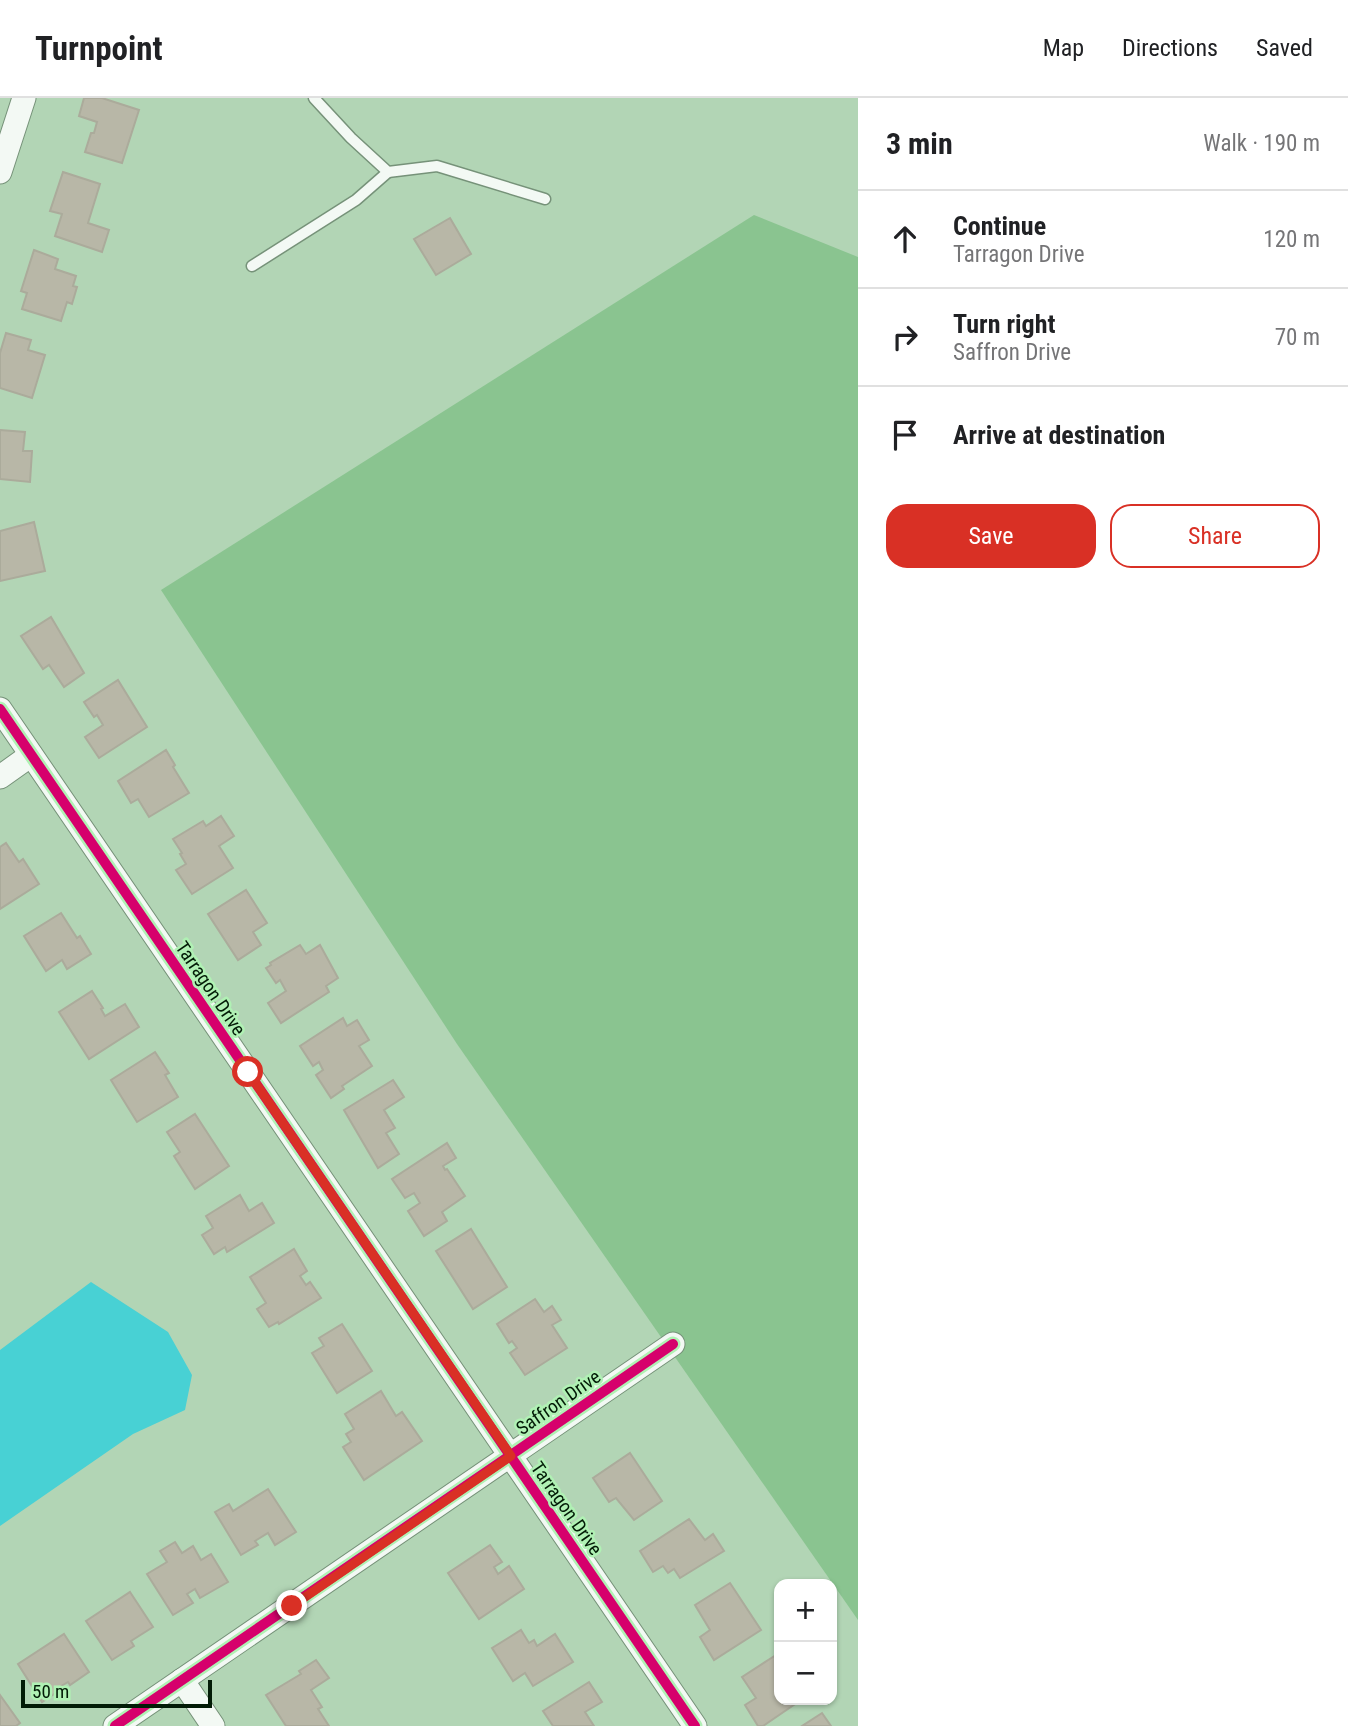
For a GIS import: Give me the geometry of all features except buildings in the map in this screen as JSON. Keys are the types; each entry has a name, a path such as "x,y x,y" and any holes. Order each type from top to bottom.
{"street":[{"path":"2,161 24,98"},
{"name":"Tarragon Drive","path":"0,709 695,1726"},
{"path":"0,776 31,755"},
{"name":"Saffron Drive","path":"115,1726 673,1344"},
{"path":"182,1680 213,1726"}],"lane":[{"path":"314,98 351,138 388,172"},
{"path":"252,266 356,200 388,172 437,166 545,199"}],"green space":[{"path":"754,215 858,257 858,1620 837,1590 837,1579 829,1579 457,1044 161,590"}],"water":[{"path":"91,1282 168,1332 192,1375 185,1410 133,1434 0,1526 0,1350"}],"cycle path":[{"path":"0,709 695,1726"},
{"path":"115,1726 673,1344"}],"route":[{"path":"248,1072 511,1456 292,1606"}]}
